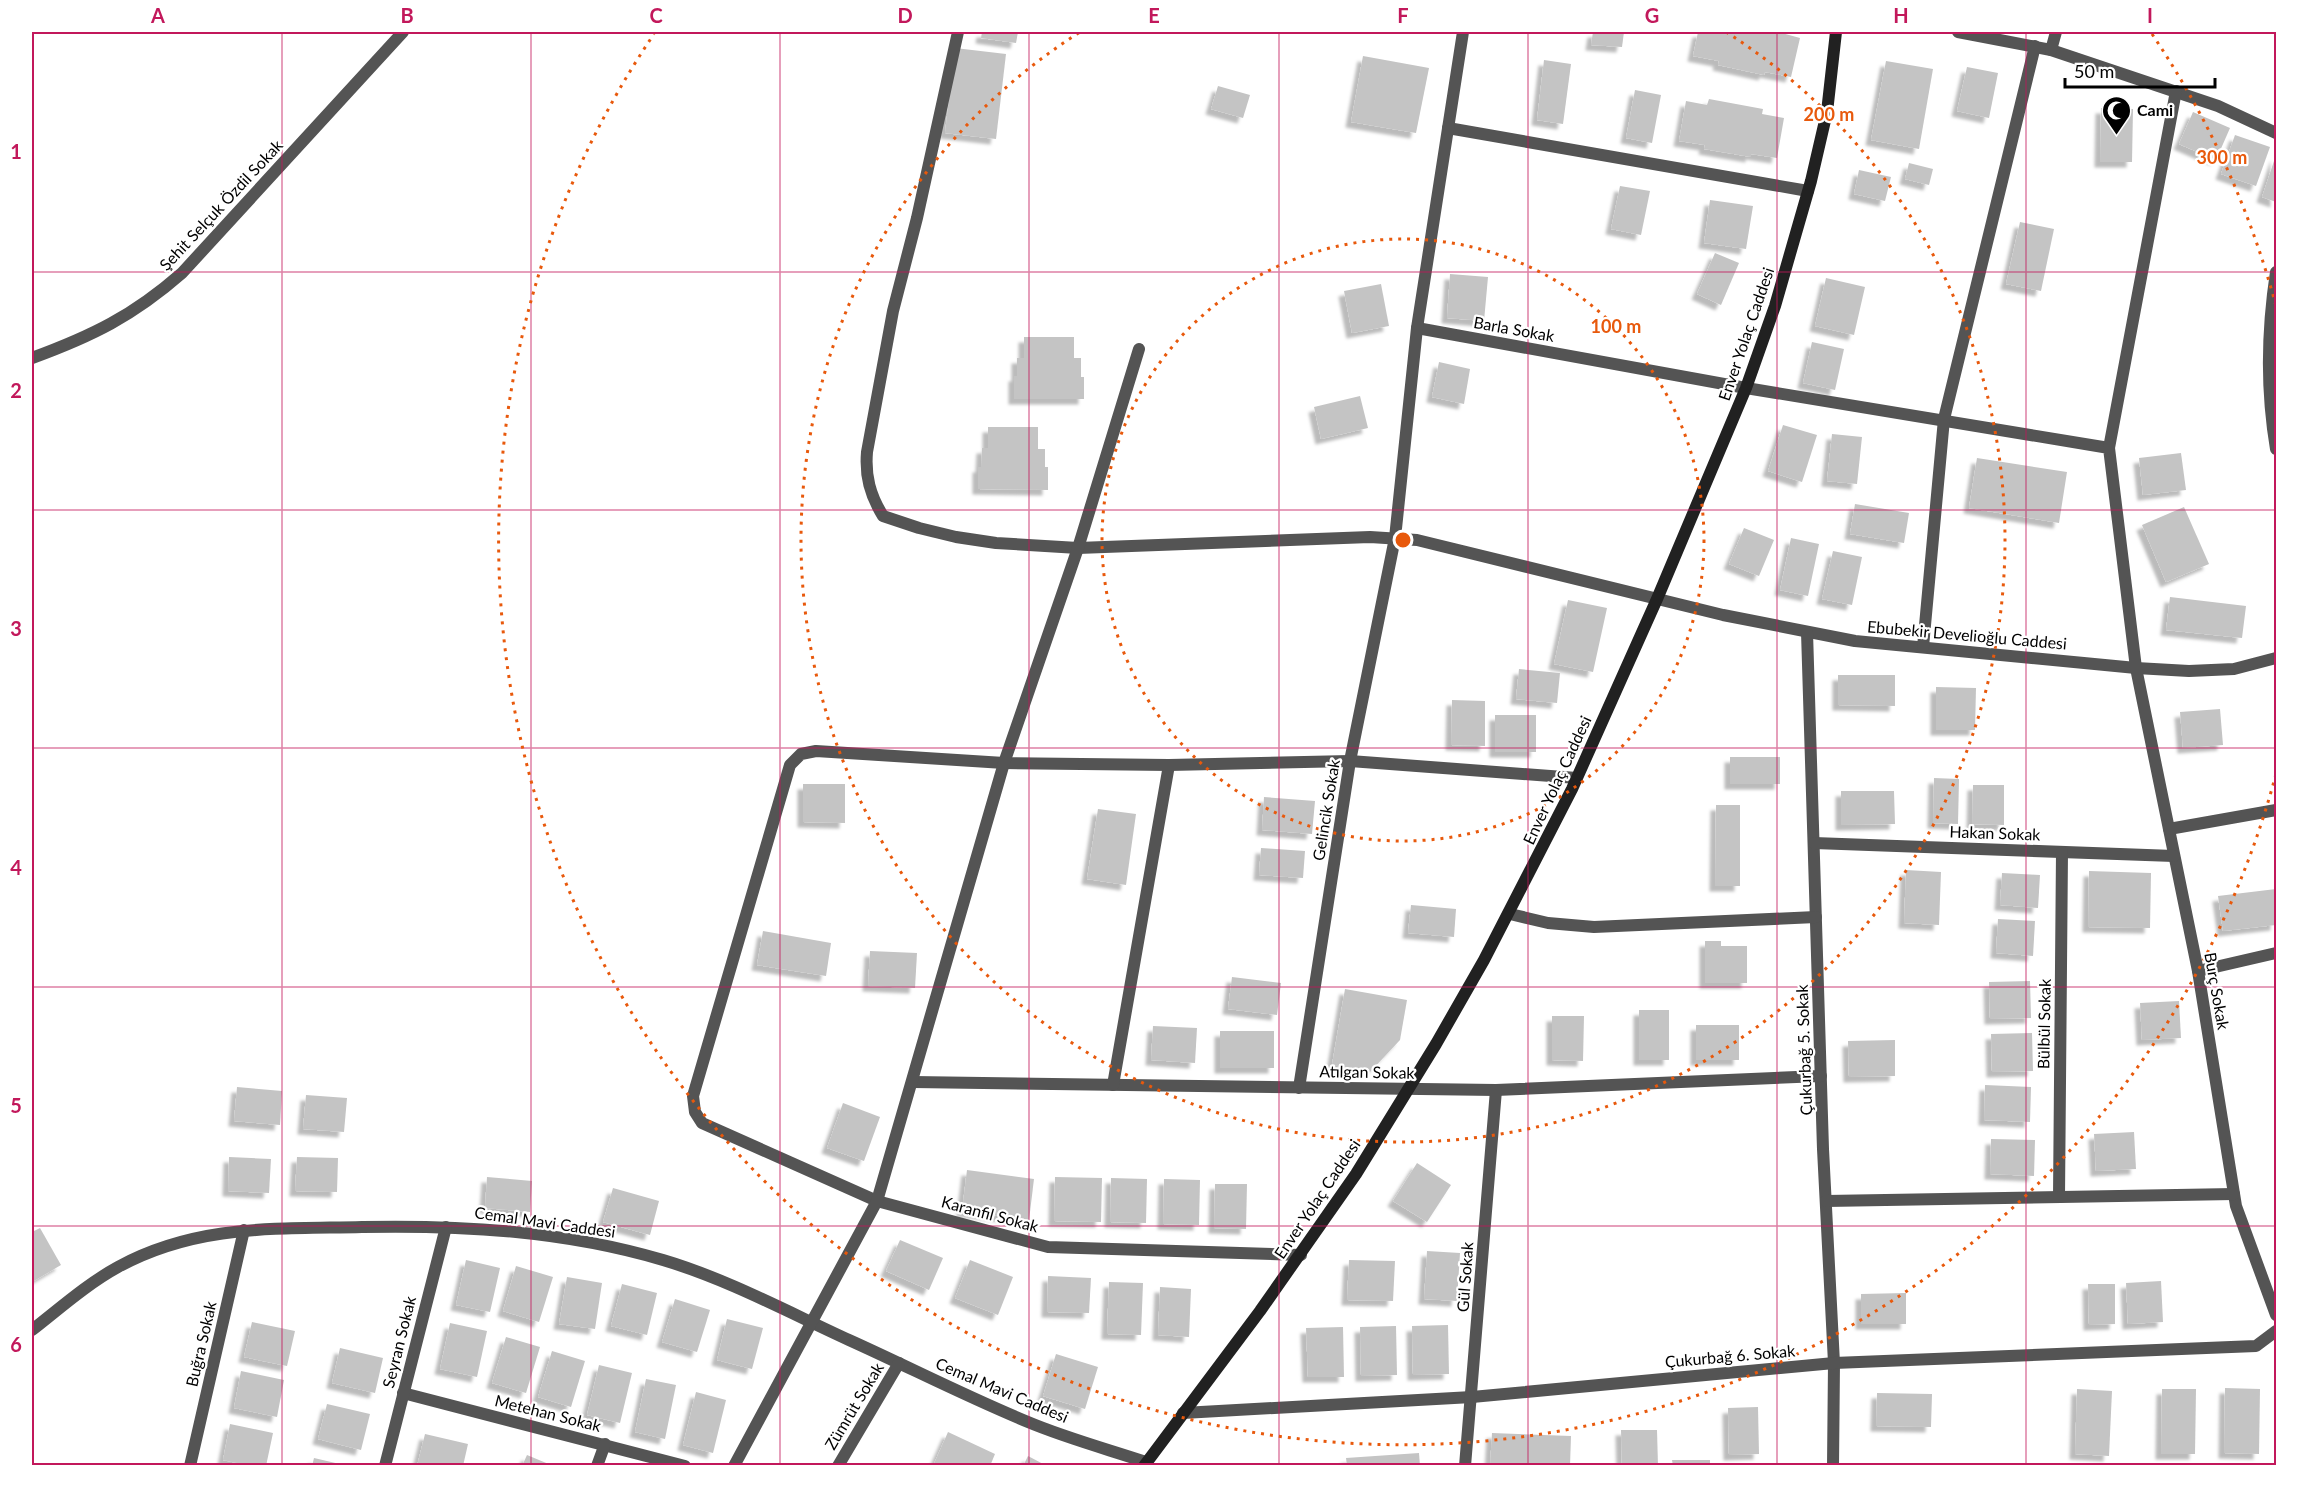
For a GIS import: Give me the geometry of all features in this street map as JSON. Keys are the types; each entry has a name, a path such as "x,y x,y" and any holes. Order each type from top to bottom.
{"street":[{"name":"Şehit Selçuk Özdil Sokak","path":"32,358 101,330 142,306 182,273 403,32"},
{"name":"Ebubekir Develioğlu Caddesi","path":"958,32 924,187 893,311 867,452 867,480 883,516 956,537 996,543 1078,548 1395,538 1439,544 1657,599 1855,641 2136,668 2234,669 2277,658"},
{"name":"Gelincik Sokak","path":"1299,1088 1350,761 1395,538 1417,328 1463,32"},
{"name":"Enver Yolaç Caddesi","path":"1145,1464 1301,1255 1356,1174 1436,1044 1510,914 1577,778 1657,599 1746,388 1778,297 1808,191 1827,112 1836,32"},
{"path":"1958,32 2051,50 2218,105 2277,133"},
{"path":"2051,50 2056,32"},
{"path":"1923,647 1944,419 2035,46"},
{"name":"Burç Sokak","path":"2176,92 2109,448 2136,668 2198,971 2236,1206 2277,1315"},
{"path":"1448,128 1808,191"},
{"path":"2277,272 2270,328 2268,370 2270,411 2277,449"},
{"name":"Barla Sokak","path":"1417,328 1746,388 2109,448"},
{"path":"734,1466 878,1202 1004,764 1078,548 1139,349"},
{"name":"Çukurbağ 5. Sokak","path":"1807,632 1821,1076 1834,1363 1833,1466"},
{"name":"Karanfil Sokak","path":"1004,764 816,751 801,754 795,758 786,773 693,1096 694,1112 707,1127 878,1202 1048,1247 1301,1255"},
{"path":"1004,764 1169,765 1350,761 1577,778"},
{"path":"1113,1085 1169,765"},
{"path":"2169,829 2277,810"},
{"name":"Hakan Sokak","path":"1814,843 2174,856"},
{"name":"Bülbül Sokak","path":"2059,1197 2062,852"},
{"path":"1510,914 1548,923 1593,927 1816,917"},
{"path":"2198,971 2277,953"},
{"name":"Atılgan Sokak","path":"913,1082 1496,1090 1821,1076"},
{"name":"Gül Sokak","path":"1465,1466 1496,1090"},
{"path":"1826,1202 2234,1194"},
{"name":"Cemal Mavi Caddesi","path":"32,1330 97,1279 140,1257 198,1237 244,1230 294,1227 446,1227 509,1231 567,1239 653,1258 709,1276 1030,1423 1145,1464"},
{"name":"Seyran Sokak","path":"385,1466 446,1227"},
{"name":"Buğra Sokak","path":"190,1466 244,1230"},
{"name":"Çukurbağ 6. Sokak","path":"1184,1413 1472,1397 1834,1363 2256,1346 2277,1331"},
{"name":"Zümrüt Sokak","path":"838,1466 899,1363"},
{"name":"Metehan Sokak","path":"403,1393 685,1466"},
{"path":"597,1466 605,1444"}],"building":[{"path":"982,32 1018,32 1016,43 981,38"},
{"path":"1593,32 1624,32 1622,47 1591,45"},
{"path":"1698,32 1778,32 1800,38 1791,77 1765,72 1764,75 1718,65 1719,61 1693,56"},
{"path":"955,48 1006,54 996,139 945,133"},
{"path":"1363,56 1429,68 1416,133 1351,122"},
{"path":"1544,60 1571,64 1563,124 1537,120"},
{"path":"1886,61 1933,69 1919,149 1871,140"},
{"path":"1967,67 1998,73 1989,118 1957,111"},
{"path":"1218,86 1250,95 1243,118 1211,109"},
{"path":"1635,90 1661,95 1652,143 1626,138"},
{"path":"1709,99 1763,109 1762,114 1784,118 1777,158 1751,154 1751,157 1704,149 1705,145 1679,141 1686,101 1707,105"},
{"name":"Cami","path":"2101,108 2133,109 2132,162 2100,162"},
{"path":"2193,112 2230,128 2216,160 2179,144"},
{"path":"2235,135 2270,147 2256,186 2221,174"},
{"path":"2276,155 2276,202 2262,197"},
{"path":"1909,163 1933,169 1929,185 1905,179"},
{"path":"1859,170 1891,177 1885,201 1854,194"},
{"path":"1620,186 1650,191 1641,235 1611,229"},
{"path":"1710,200 1753,206 1746,249 1704,243"},
{"path":"2020,222 2054,229 2041,291 2006,284"},
{"path":"1715,253 1739,263 1721,305 1697,294"},
{"path":"1450,274 1488,277 1484,321 1447,318"},
{"path":"1826,278 1865,287 1854,335 1815,326"},
{"path":"1381,284 1389,326 1352,333 1344,291"},
{"path":"1024,337 1074,337 1074,358 1081,358 1084,399 1014,399 1014,376 1017,376 1017,358 1024,358"},
{"path":"1812,342 1844,349 1835,390 1803,383"},
{"path":"1439,362 1470,369 1464,404 1432,397"},
{"path":"1360,396 1368,428 1321,439 1314,407"},
{"path":"1783,425 1817,435 1802,482 1768,471"},
{"path":"988,427 1038,427 1038,449 1045,449 1045,467 1048,467 1048,490 978,489 978,467 981,467 982,448 988,448"},
{"path":"1832,434 1862,437 1857,484 1827,481"},
{"path":"2181,453 2186,490 2143,495 2139,458"},
{"path":"1977,458 2067,472 2059,523 1969,508"},
{"path":"1855,504 1909,513 1904,543 1850,534"},
{"path":"2184,507 2209,564 2166,582 2142,525"},
{"path":"1744,528 1774,540 1759,576 1729,564"},
{"path":"1791,538 1819,544 1808,596 1780,590"},
{"path":"1833,551 1862,557 1852,605 1822,599"},
{"path":"2170,597 2246,606 2242,638 2166,630"},
{"path":"1568,600 1607,608 1593,672 1554,664"},
{"path":"1519,669 1560,673 1557,703 1516,699"},
{"path":"1838,675 1895,675 1895,706 1838,705"},
{"path":"1936,687 1976,688 1975,730 1936,730"},
{"path":"1452,700 1485,701 1485,746 1451,745"},
{"path":"2220,709 2223,745 2183,748 2180,712"},
{"path":"1495,715 1536,715 1536,752 1495,752"},
{"path":"1730,757 1780,757 1780,784 1730,784"},
{"path":"1934,778 1959,779 1958,824 1933,823"},
{"path":"803,784 845,784 845,823 803,822"},
{"path":"1973,785 2004,785 2004,825 1972,824"},
{"path":"1841,791 1894,791 1895,824 1841,825"},
{"path":"1264,797 1315,801 1312,834 1262,830"},
{"path":"1716,805 1740,805 1740,886 1715,886"},
{"path":"1098,809 1136,814 1126,885 1087,879"},
{"path":"1261,848 1305,851 1303,878 1259,875"},
{"path":"1906,870 1941,872 1939,925 1904,923"},
{"path":"2089,871 2151,873 2150,928 2088,927"},
{"path":"2002,873 2040,875 2038,908 2000,905"},
{"path":"2276,889 2276,925 2223,931 2218,896"},
{"path":"1411,905 1456,909 1454,937 1408,933"},
{"path":"1998,919 2035,921 2033,956 1996,953"},
{"path":"763,931 831,943 826,976 757,965"},
{"path":"1705,941 1721,941 1721,946 1747,946 1747,983 1705,983"},
{"path":"870,951 917,953 915,988 868,986"},
{"path":"1232,977 1281,983 1277,1015 1228,1009"},
{"path":"2030,981 2031,1018 1990,1019 1989,982"},
{"path":"1345,989 1407,1000 1400,1040 1370,1072 1332,1065"},
{"path":"2179,1001 2181,1038 2142,1040 2140,1003"},
{"path":"1639,1010 1669,1010 1669,1060 1639,1060"},
{"path":"1552,1016 1584,1016 1583,1061 1552,1060"},
{"path":"1696,1025 1739,1025 1739,1060 1696,1060"},
{"path":"1153,1026 1197,1028 1195,1063 1151,1060"},
{"path":"1220,1031 1274,1031 1274,1068 1220,1068"},
{"path":"2032,1033 2033,1071 1992,1072 1991,1034"},
{"path":"1895,1040 1895,1076 1849,1077 1848,1041"},
{"path":"1985,1085 2031,1087 2030,1122 1984,1120"},
{"path":"237,1087 282,1091 280,1125 234,1121"},
{"path":"306,1095 347,1098 344,1132 303,1129"},
{"path":"843,1103 880,1117 864,1161 827,1148"},
{"path":"2134,1132 2136,1169 2096,1171 2094,1134"},
{"path":"1991,1139 2035,1140 2034,1176 1990,1174"},
{"path":"229,1157 271,1159 269,1193 228,1191"},
{"path":"297,1157 338,1158 337,1192 295,1191"},
{"path":"1417,1163 1451,1185 1427,1222 1393,1201"},
{"path":"967,1170 1034,1179 1029,1220 962,1211"},
{"path":"487,1177 532,1181 530,1212 485,1208"},
{"path":"1055,1177 1102,1178 1101,1222 1054,1221"},
{"path":"1111,1178 1147,1179 1146,1223 1110,1222"},
{"path":"1164,1179 1200,1180 1199,1225 1163,1224"},
{"path":"1215,1184 1247,1184 1246,1229 1214,1228"},
{"path":"613,1188 659,1201 650,1235 603,1222"},
{"path":"40,1228 61,1265 32,1282 32,1232"},
{"path":"900,1240 943,1258 929,1290 886,1271"},
{"path":"1427,1251 1460,1253 1457,1301 1424,1299"},
{"path":"466,1260 500,1268 490,1312 456,1305"},
{"path":"970,1260 1013,1277 998,1315 955,1298"},
{"path":"1349,1260 1395,1261 1393,1301 1347,1300"},
{"path":"516,1266 553,1277 539,1322 503,1311"},
{"path":"1048,1276 1091,1278 1089,1313 1047,1312"},
{"path":"567,1277 602,1283 595,1329 559,1324"},
{"path":"2161,1281 2163,1322 2128,1324 2126,1283"},
{"path":"1109,1282 1143,1283 1141,1335 1107,1334"},
{"path":"622,1284 657,1293 647,1335 611,1326"},
{"path":"2088,1284 2115,1284 2115,1324 2089,1325"},
{"path":"1160,1287 1191,1289 1189,1337 1158,1335"},
{"path":"1906,1293 1906,1324 1861,1324 1861,1294"},
{"path":"675,1299 710,1310 697,1352 662,1342"},
{"path":"727,1319 763,1328 752,1369 717,1360"},
{"path":"252,1322 295,1331 287,1366 244,1357"},
{"path":"450,1323 487,1331 477,1377 440,1369"},
{"path":"1448,1325 1449,1374 1413,1375 1412,1326"},
{"path":"1396,1326 1397,1375 1361,1376 1360,1327"},
{"path":"1343,1327 1344,1377 1308,1377 1306,1328"},
{"path":"506,1337 540,1347 526,1393 492,1383"},
{"path":"340,1348 383,1358 375,1393 332,1383"},
{"path":"552,1351 585,1361 571,1407 538,1397"},
{"path":"1056,1354 1098,1367 1085,1409 1043,1396"},
{"path":"599,1365 632,1373 620,1423 587,1415"},
{"path":"241,1371 284,1380 277,1417 234,1408"},
{"path":"646,1379 676,1385 665,1439 635,1432"},
{"path":"2225,1388 2260,1389 2259,1454 2224,1453"},
{"path":"2077,1389 2112,1391 2109,1456 2075,1454"},
{"path":"2162,1389 2196,1389 2195,1454 2161,1454"},
{"path":"696,1392 726,1400 713,1453 683,1445"},
{"path":"1877,1393 1932,1394 1931,1427 1876,1426"},
{"path":"327,1404 370,1414 361,1450 318,1439"},
{"path":"1758,1407 1759,1454 1729,1455 1728,1408"},
{"path":"230,1424 273,1433 266,1466 251,1466 223,1460"},
{"path":"1621,1430 1657,1430 1658,1466 1622,1466"},
{"path":"948,1432 995,1454 990,1466 933,1466"},
{"path":"1492,1433 1571,1436 1570,1466 1490,1466"},
{"path":"425,1434 468,1444 463,1466 417,1466"},
{"path":"1419,1453 1420,1466 1347,1466 1346,1458"},
{"path":"527,1455 551,1465 551,1466 522,1466"},
{"path":"1028,1456 1047,1466 1023,1466"},
{"path":"314,1458 344,1465 344,1466 312,1466"},
{"path":"1672,1460 1710,1460 1710,1466 1673,1466"}],"place":[{"name":"Cami","path":"2116,136"}]}
